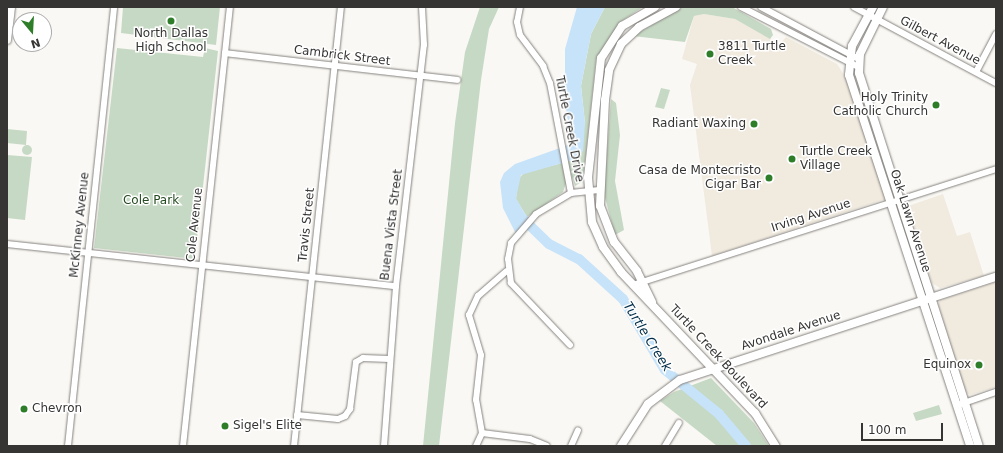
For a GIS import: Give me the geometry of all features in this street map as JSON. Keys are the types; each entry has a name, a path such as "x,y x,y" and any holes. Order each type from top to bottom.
{"main road":[{"path":"7,40 11,7"},
{"name":"Turtle Creek Boulevard","path":"655,7 628,20 611,38 601,58 595,91 587,190 592,222 603,247 633,285 654,306 709,370 755,413 776,446"},
{"name":"Turtle Creek Boulevard","path":"654,306 643,282 614,242 604,218 599,190 606,92 610,64 625,39 639,27 676,7"},
{"path":"848,59 873,7"},
{"path":"858,63 882,7"},
{"name":"Oak Lawn Avenue","path":"848,59 868,134 896,200"},
{"name":"Oak Lawn Avenue","path":"858,63 896,200 961,404 970,446"},
{"path":"595,91 606,92"},
{"path":"868,134 878,131"},
{"path":"603,247 614,242"},
{"name":"Avondale Avenue","path":"621,446 655,397 680,380 996,278"},
{"name":"Oak Lawn Avenue","path":"961,404 979,446"}],"street":[{"name":"McKinney Avenue","path":"68,446 114,7"},
{"name":"Cole Avenue","path":"183,446 230,7"},
{"name":"Travis Street","path":"294,446 341,7"},
{"name":"Buena Vista Street","path":"384,446 389,359 396,286 421,76 422,7"},
{"name":"Turtle Creek Drive","path":"520,7 518,29 547,74 571,193"},
{"path":"741,7 782,29 858,63"},
{"path":"761,7 848,59"},
{"name":"Gilbert Avenue","path":"854,7 868,16 996,83"},
{"path":"782,29 787,22"},
{"path":"976,72 996,34"},
{"name":"Cambrick Street","path":"225,53 458,80"},
{"name":"Irving Avenue","path":"633,285 996,169"},
{"path":"570,345 510,281 507,271 512,243 532,217 571,193 587,190 599,190"},
{"path":"7,244 396,286"},
{"path":"476,446 482,433 476,400 480,347 469,315 478,296 507,271"},
{"path":"494,282 510,281"},
{"path":"297,415 338,419 345,416 350,409 356,362 367,358 389,359"},
{"path":"961,404 996,392"},
{"path":"665,446 679,423"},
{"path":"571,446 578,430"},
{"path":"482,433 530,439 546,446"}],"shaded area":[{"path":"704,14 735,19 780,44 786,37 837,64 846,78 886,199 712,256 690,85 697,64 682,59 694,16"},
{"path":"943,194 957,236 970,232 984,276 940,288 932,283 908,206"},
{"path":"996,282 996,387 970,395 965,391 938,304 940,300"}],"green space":[{"name":"North Dallas High School","path":"123,7 220,7 216,45 121,33"},
{"path":"480,7 499,7 489,29 481,80 439,446 423,446 455,123 465,52"},
{"path":"605,7 643,7 620,22 596,59 583,181 575,186 567,162 576,159 585,123 581,86 591,34"},
{"path":"683,7 732,7 771,29 773,35 770,39 735,19 704,14 694,16 685,42 633,36"},
{"name":"Cole Park","path":"117,48 203,57 205,48 218,51 195,259 94,248"},
{"path":"661,88 670,90 664,109 655,107"},
{"path":"611,99 616,103 620,135 615,181 624,230 615,235 604,194"},
{"path":"7,129 27,131 26,145 7,143"},
{"path":"25,145 29,145 31,146 31,154 25,155 22,152 22,148"},
{"path":"7,155 32,157 25,220 7,218"},
{"path":"562,163 566,183 563,192 527,217 516,199 518,179 524,173"},
{"path":"711,378 754,423 769,446 717,446 660,401 674,392"},
{"path":"939,405 942,414 916,421 913,413"}],"water":[{"path":"577,7 605,7 591,34 581,86 585,123 583,151 576,159 521,175 516,198 527,218 516,234 503,208 500,182 504,173 515,164 571,144 565,101 565,49"}],"waterway":[{"name":"Turtle Creek","path":"520,216 549,244 579,259 623,299 665,370 719,414 746,446"}],"place":[{"name":"North Dallas High School","path":"171,21"},
{"name":"3811 Turtle Creek","path":"710,54"},
{"name":"Holy Trinity Catholic Church","path":"936,105"},
{"name":"Radiant Waxing","path":"754,124"},
{"name":"Turtle Creek Village","path":"792,159"},
{"name":"Casa de Montecristo Cigar Bar","path":"769,178"},
{"name":"Equinox","path":"979,365"},
{"name":"Chevron","path":"24,409"},
{"name":"Sigel's Elite","path":"225,426"}]}
